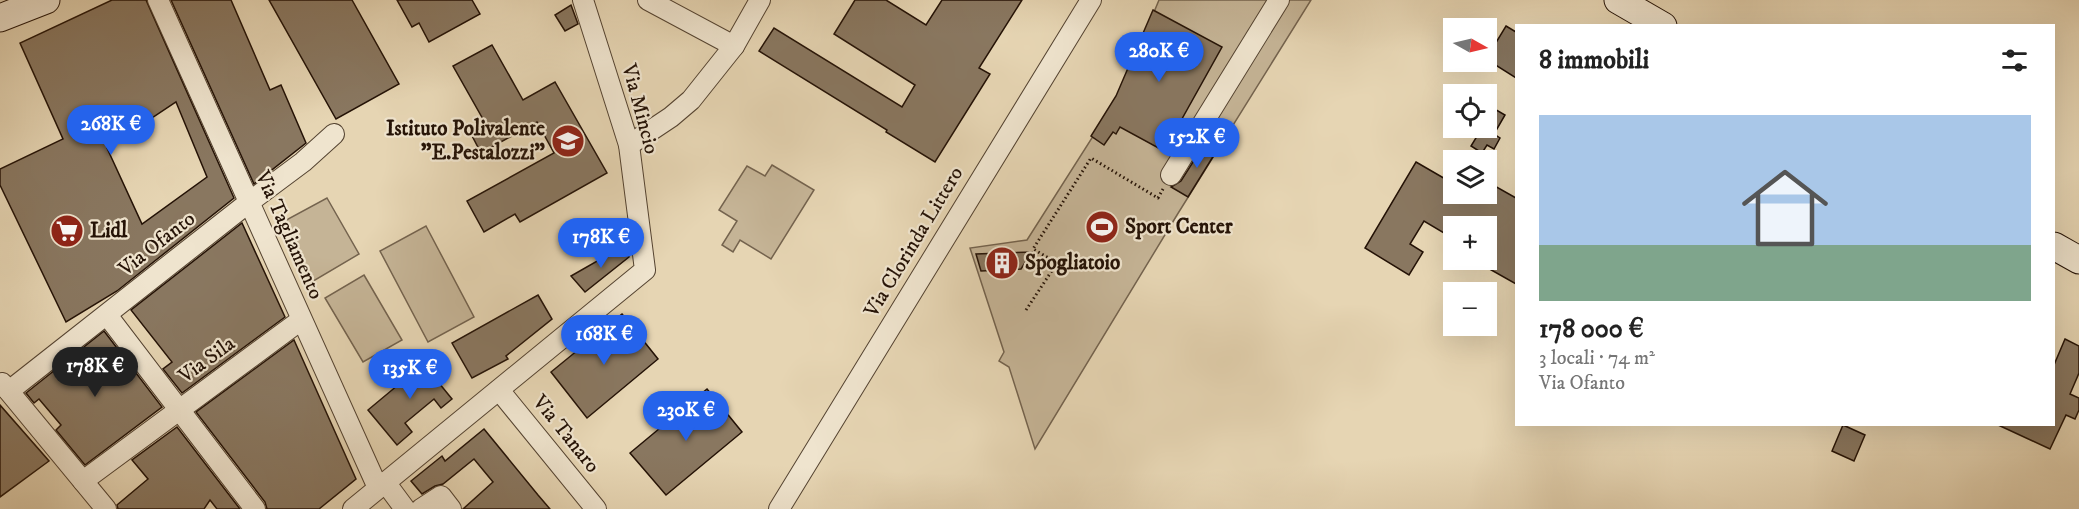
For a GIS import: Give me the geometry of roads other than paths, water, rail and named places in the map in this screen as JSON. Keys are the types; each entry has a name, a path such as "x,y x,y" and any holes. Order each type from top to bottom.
{"main road":[{"path":"0,18 46,0"},
{"path":"1618,0 1660,24"},
{"path":"2055,247 2079,260"}],"street":[{"name":"Via Tagliamento","path":"158,0 301,320 382,485 405,509"},
{"name":"Via Mincio","path":"499,390 645,270 629,145 583,0"},
{"path":"648,0 734,46"},
{"path":"629,145 671,117 691,100 734,46 760,0"},
{"name":"Via Clorinda Littero","path":"779,509 1091,0"},
{"path":"1171,175 1279,0"},
{"name":"Via Ofanto","path":"5,386 107,315 303,162 334,134"},
{"path":"107,315 255,509"},
{"name":"Via Sila","path":"83,481 301,320"},
{"path":"5,386 106,509"},
{"path":"353,509 499,390"},
{"name":"Via Tanaro","path":"499,390 596,509"},
{"path":"421,509 441,496 451,509"}],"place":[{"name":"Istituto Polivalente \"E.Pestalozzi\"","path":"568,141"},
{"name":"Sport Center","path":"1102,227"},
{"name":"Lidl","path":"67,231"},
{"name":"Spogliatoio","path":"1002,263"}]}
